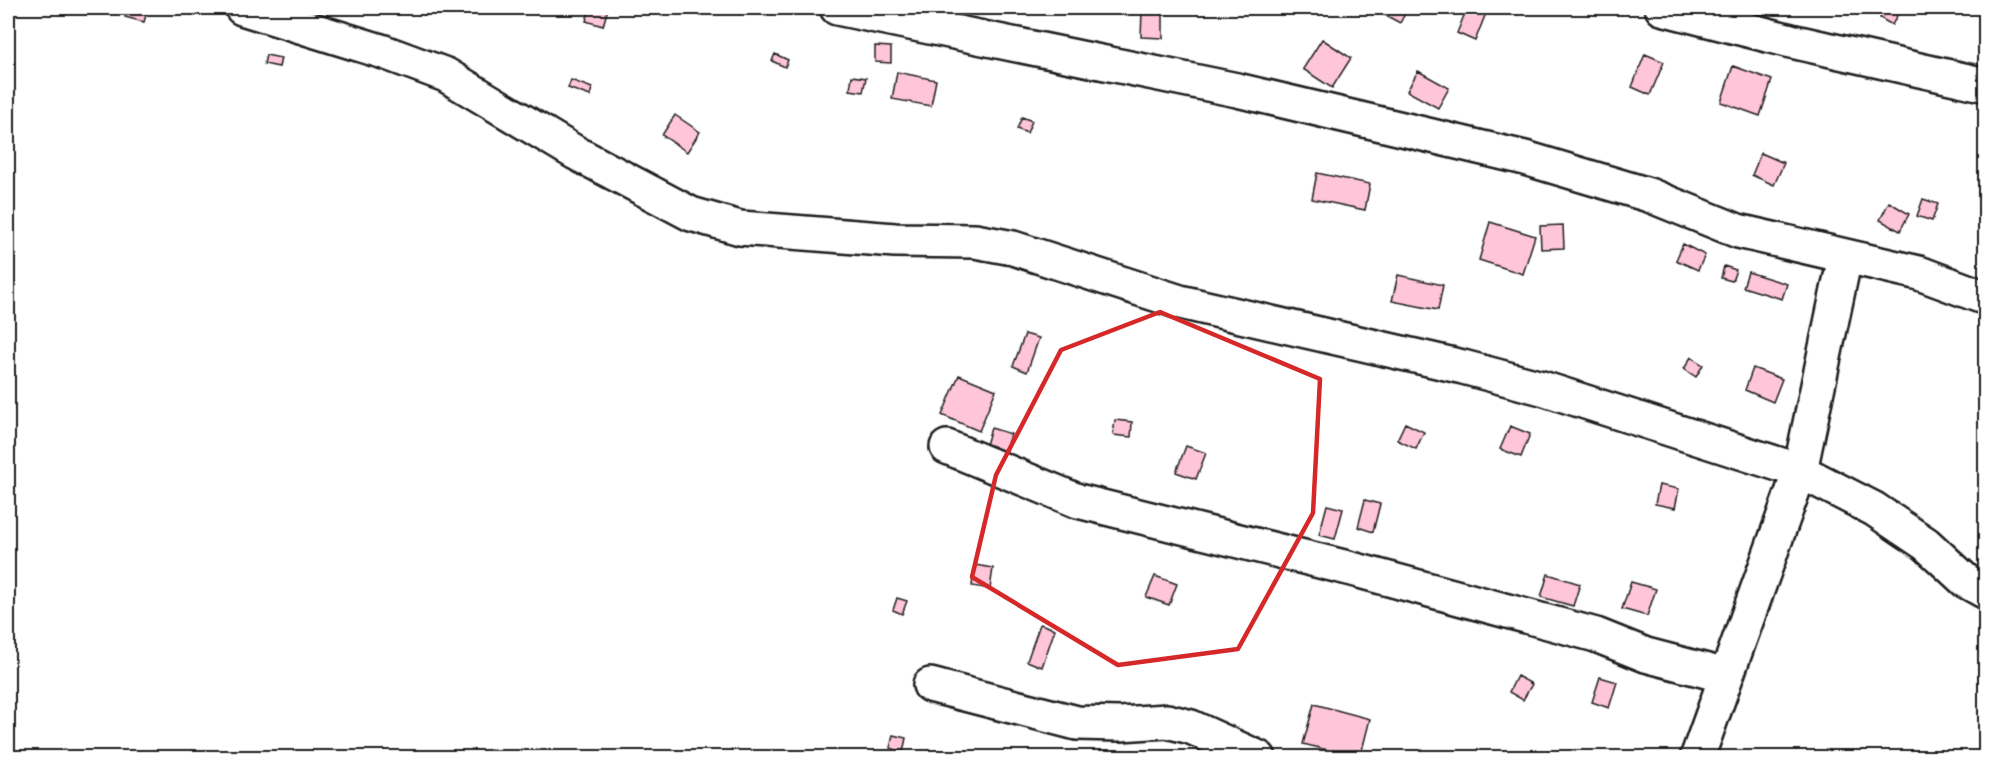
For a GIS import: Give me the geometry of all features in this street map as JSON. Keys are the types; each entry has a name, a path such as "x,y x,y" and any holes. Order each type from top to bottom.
{"street":[{"path":"242,8 384,52 446,75 576,153 691,214 740,228 895,240 975,241 1013,248 1180,302 1463,367 1542,388 1800,471 1874,509 1926,544 1966,580 1986,592"},
{"path":"837,8 1237,90 1525,158 1649,195 1738,231 1919,273 1986,298"},
{"path":"1662,8 1791,41 1986,85"},
{"path":"1697,758 1800,471 1845,257"},
{"path":"947,447 1078,501 1386,578 1596,635 1646,655 1726,676"},
{"path":"930,685 1077,723 1167,721 1191,727 1259,758"}],"highlighted area":[{"path":"1160,312 1320,379 1313,513 1238,649 1118,665 972,577 996,475 1061,350"}],"building":[{"path":"128,8 148,8 144,22 125,17"},
{"path":"590,8 608,8 603,26 586,21"},
{"path":"1372,8 1408,8 1400,23"},
{"path":"1467,8 1488,8 1475,41 1457,33"},
{"path":"1886,8 1901,8 1892,25 1880,18"},
{"path":"1142,11 1163,13 1163,38 1141,37"},
{"path":"1322,39 1351,58 1332,88 1303,69"},
{"path":"875,46 891,47 891,63 875,62"},
{"path":"775,54 788,60 785,67 772,61"},
{"path":"1645,54 1664,62 1650,95 1632,87"},
{"path":"266,55 281,58 279,67 264,64"},
{"path":"1733,66 1772,80 1760,116 1721,102"},
{"path":"1418,71 1449,88 1438,108 1407,91"},
{"path":"897,72 936,80 931,106 892,99"},
{"path":"852,76 866,78 863,92 850,90"},
{"path":"571,80 592,88 590,96 568,88"},
{"path":"675,115 700,132 687,152 662,135"},
{"path":"1022,117 1032,121 1027,133 1017,129"},
{"path":"1761,153 1784,163 1774,185 1752,175"},
{"path":"1317,173 1370,184 1365,210 1312,199"},
{"path":"1923,199 1938,204 1932,221 1917,216"},
{"path":"1889,202 1909,214 1900,231 1880,220"},
{"path":"1490,222 1535,236 1523,274 1479,260"},
{"path":"1563,225 1564,248 1541,249 1540,226"},
{"path":"1683,244 1705,255 1698,270 1676,260"},
{"path":"1724,266 1736,270 1732,281 1721,278"},
{"path":"1748,272 1787,284 1782,299 1743,287"},
{"path":"1398,275 1443,285 1438,310 1392,301"},
{"path":"1025,334 1039,338 1027,372 1013,366"},
{"path":"1691,357 1703,365 1696,377 1684,369"},
{"path":"1753,368 1782,379 1773,402 1745,390"},
{"path":"959,375 996,390 979,431 942,415"},
{"path":"1115,420 1132,422 1131,437 1113,435"},
{"path":"1405,423 1424,432 1416,449 1397,440"},
{"path":"1510,426 1530,434 1521,457 1500,449"},
{"path":"991,428 1011,434 1003,464 982,458"},
{"path":"1186,446 1206,453 1196,479 1176,472"},
{"path":"1659,485 1679,489 1675,508 1655,504"},
{"path":"1365,500 1380,504 1373,532 1358,527"},
{"path":"1327,505 1343,509 1335,539 1319,535"},
{"path":"975,565 993,568 990,589 972,586"},
{"path":"1548,574 1580,584 1573,606 1541,597"},
{"path":"1155,576 1177,584 1169,605 1146,597"},
{"path":"1631,582 1656,589 1647,616 1622,609"},
{"path":"897,598 907,601 902,614 893,610"},
{"path":"1040,624 1055,629 1042,667 1027,661"},
{"path":"1517,676 1532,684 1523,700 1509,692"},
{"path":"1600,677 1617,682 1609,708 1592,702"},
{"path":"1314,704 1370,719 1360,758 1303,744"},
{"path":"893,735 906,738 903,752 890,748"}]}
